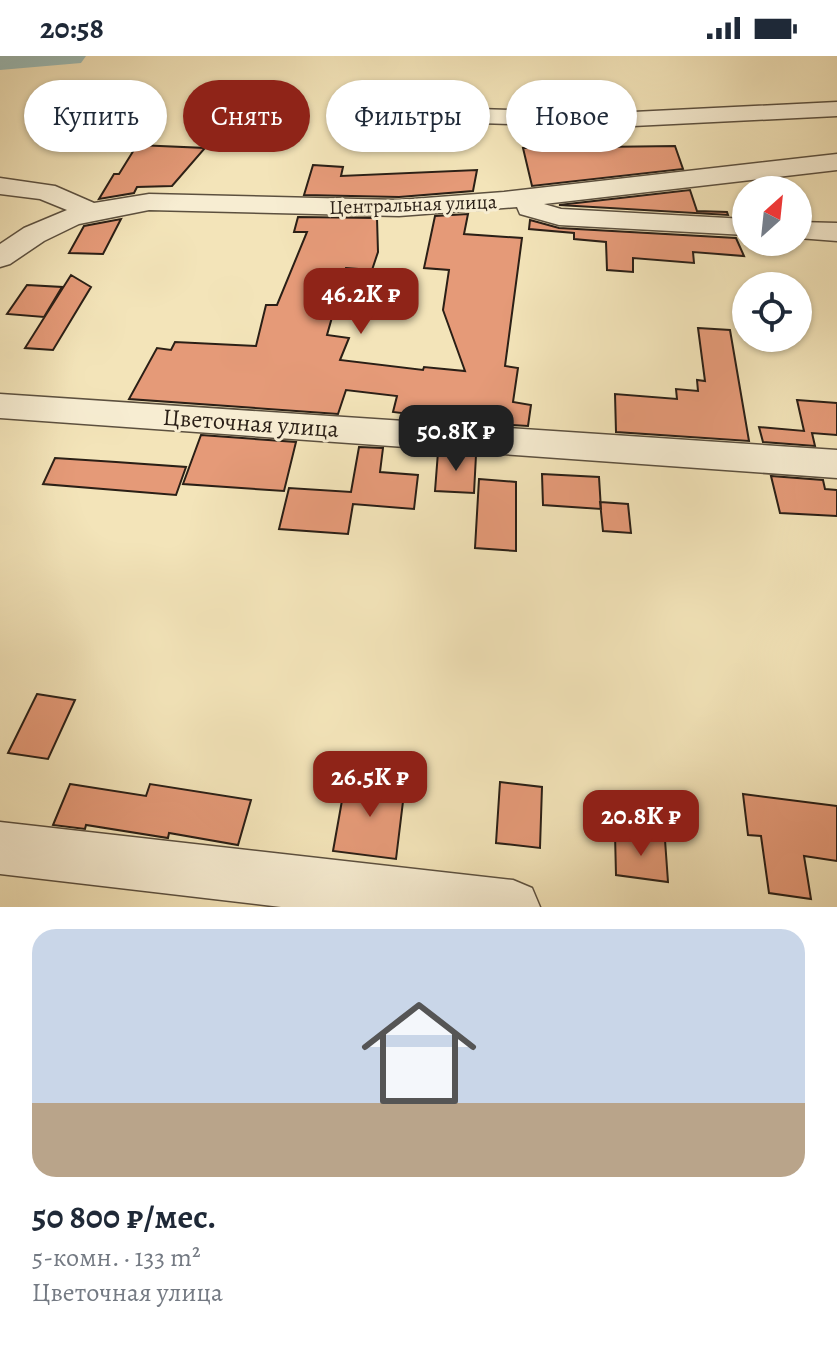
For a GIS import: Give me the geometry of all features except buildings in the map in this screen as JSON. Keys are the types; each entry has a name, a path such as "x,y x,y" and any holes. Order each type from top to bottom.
{"street":[{"path":"490,116 613,120 837,109"},
{"name":"Центральная улица","path":"0,258 37,231 87,211 149,202 399,208 504,200 837,162"},
{"path":"0,186 50,192 68,198 87,211"},
{"path":"504,200 559,217 732,226"},
{"path":"812,231 837,232"},
{"name":"Цветочная улица","path":"0,406 837,464"},
{"path":"0,848 513,907"}],"waterway":[{"path":"0,60 69,56"}]}
